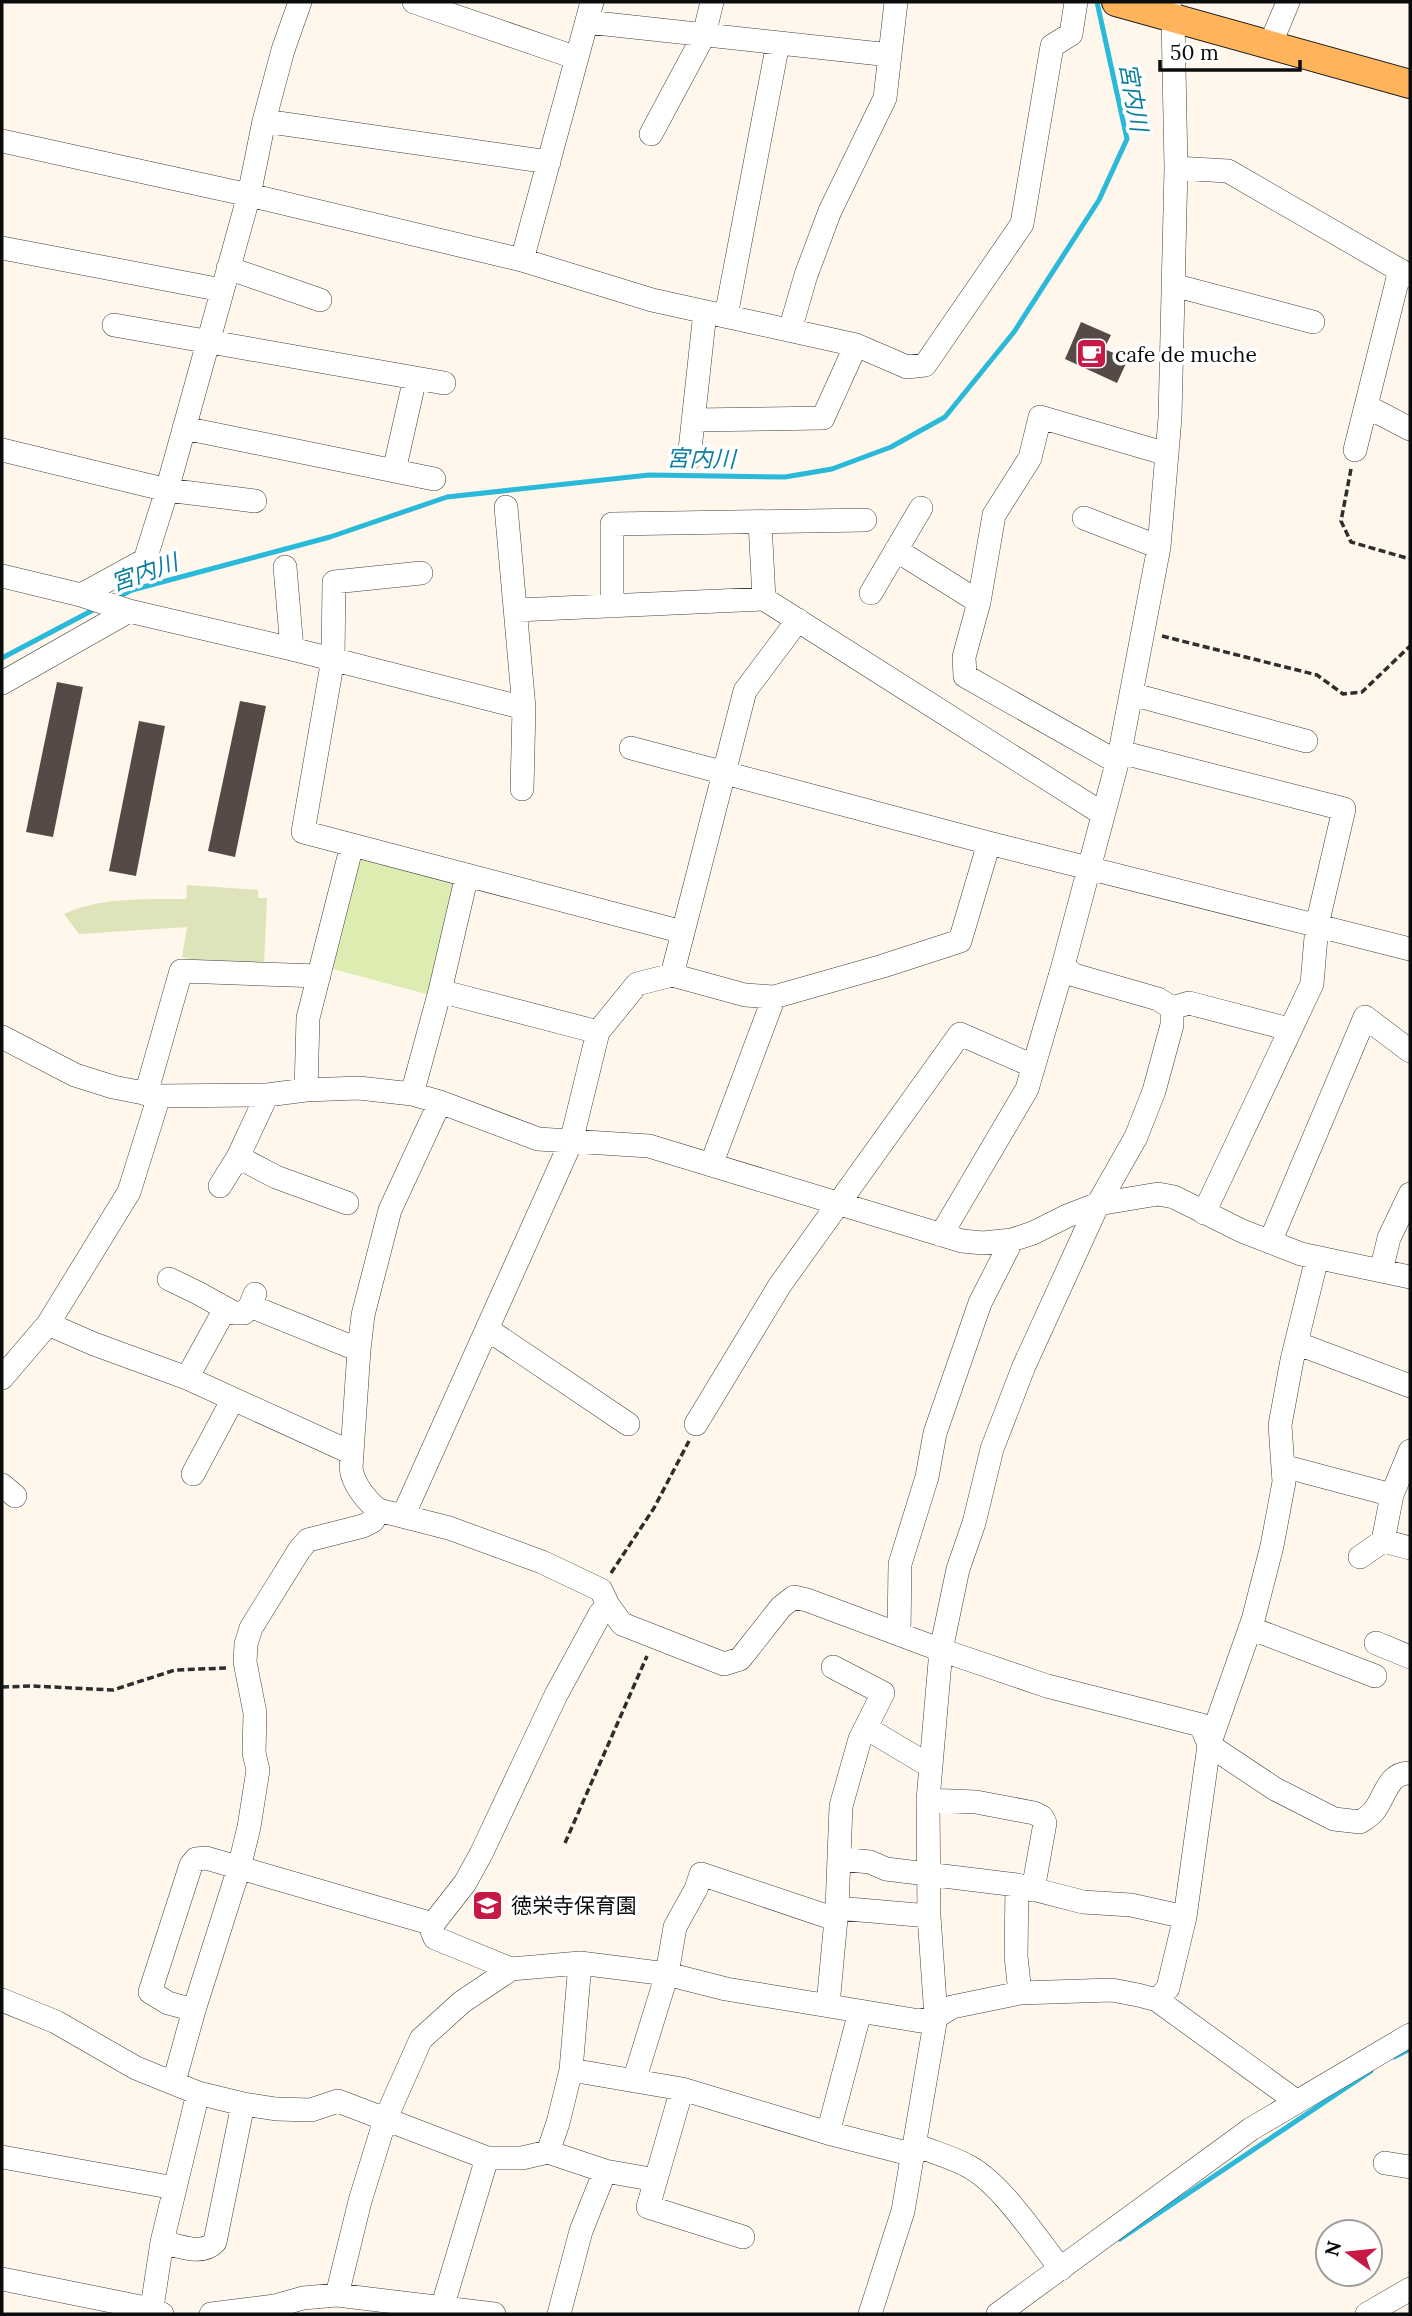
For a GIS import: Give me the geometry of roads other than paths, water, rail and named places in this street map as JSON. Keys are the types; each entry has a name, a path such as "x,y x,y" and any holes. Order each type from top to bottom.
{"main road":[{"path":"1116,2 1171,10 1270,45 1410,84"}],"street":[{"path":"81,595 145,560 249,195 264,121 283,50 300,2"},
{"path":"414,2 577,58"},
{"path":"651,134 704,35 712,2"},
{"path":"790,330 806,275 830,211 885,98 896,2"},
{"path":"2,141 249,195 522,260 652,300 856,345 907,367 925,365 1022,224 1052,46 1071,34 1076,2"},
{"path":"1270,45 1288,2"},
{"path":"942,1235 1027,1089 1063,966 1118,757 1159,547 1170,418 1173,285 1175,168 1171,10"},
{"path":"522,260 589,12 704,35 890,55"},
{"path":"689,459 693,420 715,314 778,43"},
{"path":"264,121 548,162"},
{"path":"1175,168 1228,171 1405,273 1355,450"},
{"path":"2,248 225,279 320,300"},
{"path":"1173,285 1313,322"},
{"path":"114,325 444,383"},
{"path":"693,420 822,418 856,345"},
{"path":"394,471 415,378"},
{"path":"1366,406 1410,429"},
{"path":"1167,454 1040,417 1030,458 994,515 979,602 964,657 965,676 1118,757 1344,809 1317,925 1312,984 1204,1213"},
{"path":"184,428 434,479"},
{"path":"2,450 167,490 255,501"},
{"path":"506,508 524,708 523,789"},
{"path":"871,593 921,508"},
{"path":"1084,518 1159,547"},
{"path":"612,606 612,524 865,520"},
{"path":"761,522 764,599"},
{"path":"896,550 979,602"},
{"path":"285,567 292,649"},
{"path":"423,572 334,582 333,659 303,832 683,932"},
{"path":"2,576 81,595 129,611 524,708"},
{"path":"517,610 764,599 1103,814"},
{"path":"2,683 129,611"},
{"path":"673,975 745,691 798,620"},
{"path":"1131,694 1306,741"},
{"path":"631,748 989,843 1410,949"},
{"path":"403,1516 571,1142 598,1032 637,984 673,975 745,995 774,997 883,967 960,941 989,843"},
{"path":"306,1090 308,1018 352,845"},
{"path":"412,1094 467,875"},
{"path":"1063,966 1074,975 1158,999 1172,1008 1189,1003 1289,1029"},
{"path":"2,1378 48,1324 129,1192 181,971 319,976"},
{"path":"440,991 598,1032"},
{"path":"711,1165 774,997"},
{"path":"870,2314 903,2211 936,2017 929,1916 928,1800 941,1650 958,1569 974,1523 992,1449 1024,1366 1098,1204 1136,1137 1154,1091 1172,1025 1172,1008"},
{"path":"1270,1242 1365,1017 1410,1051"},
{"path":"696,1424 780,1285 960,1034 1034,1066"},
{"path":"2,1037 75,1075 153,1095 267,1095 359,1088 412,1094 538,1139 649,1146 962,1241 983,1243 1012,1240 1098,1204 1158,1194 1174,1197 1270,1242 1317,1258 1410,1277"},
{"path":"220,1186 238,1157 267,1095"},
{"path":"440,1102 390,1210 363,1315 352,1477 369,1503 378,1510 449,1528 542,1562 604,1597 622,1624 724,1664 740,1659 781,1606 794,1597 1047,1686 1201,1725 1209,1745 1275,1789 1334,1819 1360,1822 1373,1813 1390,1782 1403,1773 1410,1773"},
{"path":"238,1157 276,1177 347,1203"},
{"path":"1381,1272 1389,1238 1410,1194"},
{"path":"899,1633 900,1564 927,1477 935,1433 980,1303 1012,1240"},
{"path":"1157,2000 1168,1988 1185,1917 1209,1745 1250,1628 1272,1546 1284,1482 1280,1425 1296,1343 1317,1258"},
{"path":"169,1279 233,1313 244,1313 253,1299 359,1350"},
{"path":"187,1378 225,1309"},
{"path":"48,1324 94,1345 187,1378 352,1453"},
{"path":"487,1329 628,1424"},
{"path":"1296,1343 1410,1386"},
{"path":"193,1474 233,1399"},
{"path":"1360,1557 1383,1541 1392,1495 1410,1451"},
{"path":"1283,1466 1392,1495"},
{"path":"174,2082 249,1827 258,1770 254,1753 255,1713 245,1662 246,1644 251,1628 308,1540 363,1527 373,1521 378,1510"},
{"path":"1383,1541 1410,1548"},
{"path":"604,1597 600,1615 556,1695 481,1854 465,1883 433,1924 435,1938 511,1969 580,1963 667,1974 726,1989 920,2021 936,2017 952,2007 1020,1993 1112,1990 1157,2000 1296,2102"},
{"path":"1250,1628 1375,1676"},
{"path":"1376,1643 1410,1657"},
{"path":"828,2005 837,1867 840,1859 841,1806 860,1739 883,1693 833,1667"},
{"path":"866,1728 930,1766"},
{"path":"928,1800 976,1802 1034,1813 1042,1817 1045,1823 1025,1888 1016,1956 1020,1993"},
{"path":"194,2010 156,1997 150,1992 191,1865 196,1859 206,1858 433,1924"},
{"path":"840,1859 870,1862 886,1870 1025,1888 1083,1902 1131,1905 1185,1917"},
{"path":"634,2081 667,1974 675,1927 696,1889 701,1874 836,1914 929,1916"},
{"path":"548,2152 571,2070 580,1963"},
{"path":"337,2295 360,2202 385,2120 421,2039 462,2002 511,1969"},
{"path":"2,2000 56,2022 136,2068 198,2093 276,2109 311,2110 338,2101 487,2158 522,2158 548,2152 605,2171 656,2180"},
{"path":"828,2133 857,2023"},
{"path":"998,2314 1251,2129 1410,2035"},
{"path":"571,2070 682,2089 828,2133 915,2150 966,2165 984,2177 1007,2200 1061,2269"},
{"path":"682,2089 648,2207 743,2236"},
{"path":"2,2279 155,2313 162,2242 198,2093"},
{"path":"162,2242 198,2249 209,2248 215,2242 243,2104"},
{"path":"2,2157 175,2188"},
{"path":"442,2308 487,2158"},
{"path":"1385,2163 1410,2167"},
{"path":"559,2314 581,2231 605,2171"},
{"path":"1367,2314 1410,2289"},
{"path":"211,2314 275,2306 303,2298 337,2295 494,2314"}],"waterway":[{"name":"宮内川","path":"116,598 132,590 330,537 447,497 649,475 785,477 832,469 891,447 945,417 1014,332 1099,200 1127,139 1097,2"},
{"name":"宮内川","path":"2,658 95,609"},
{"path":"1394,2057 1410,2049"},
{"path":"1120,2239 1371,2071"}],"place":[{"name":"cafe de muche","path":"1092,354"},
{"name":"徳栄寺保育園","path":"488,1905"}]}
